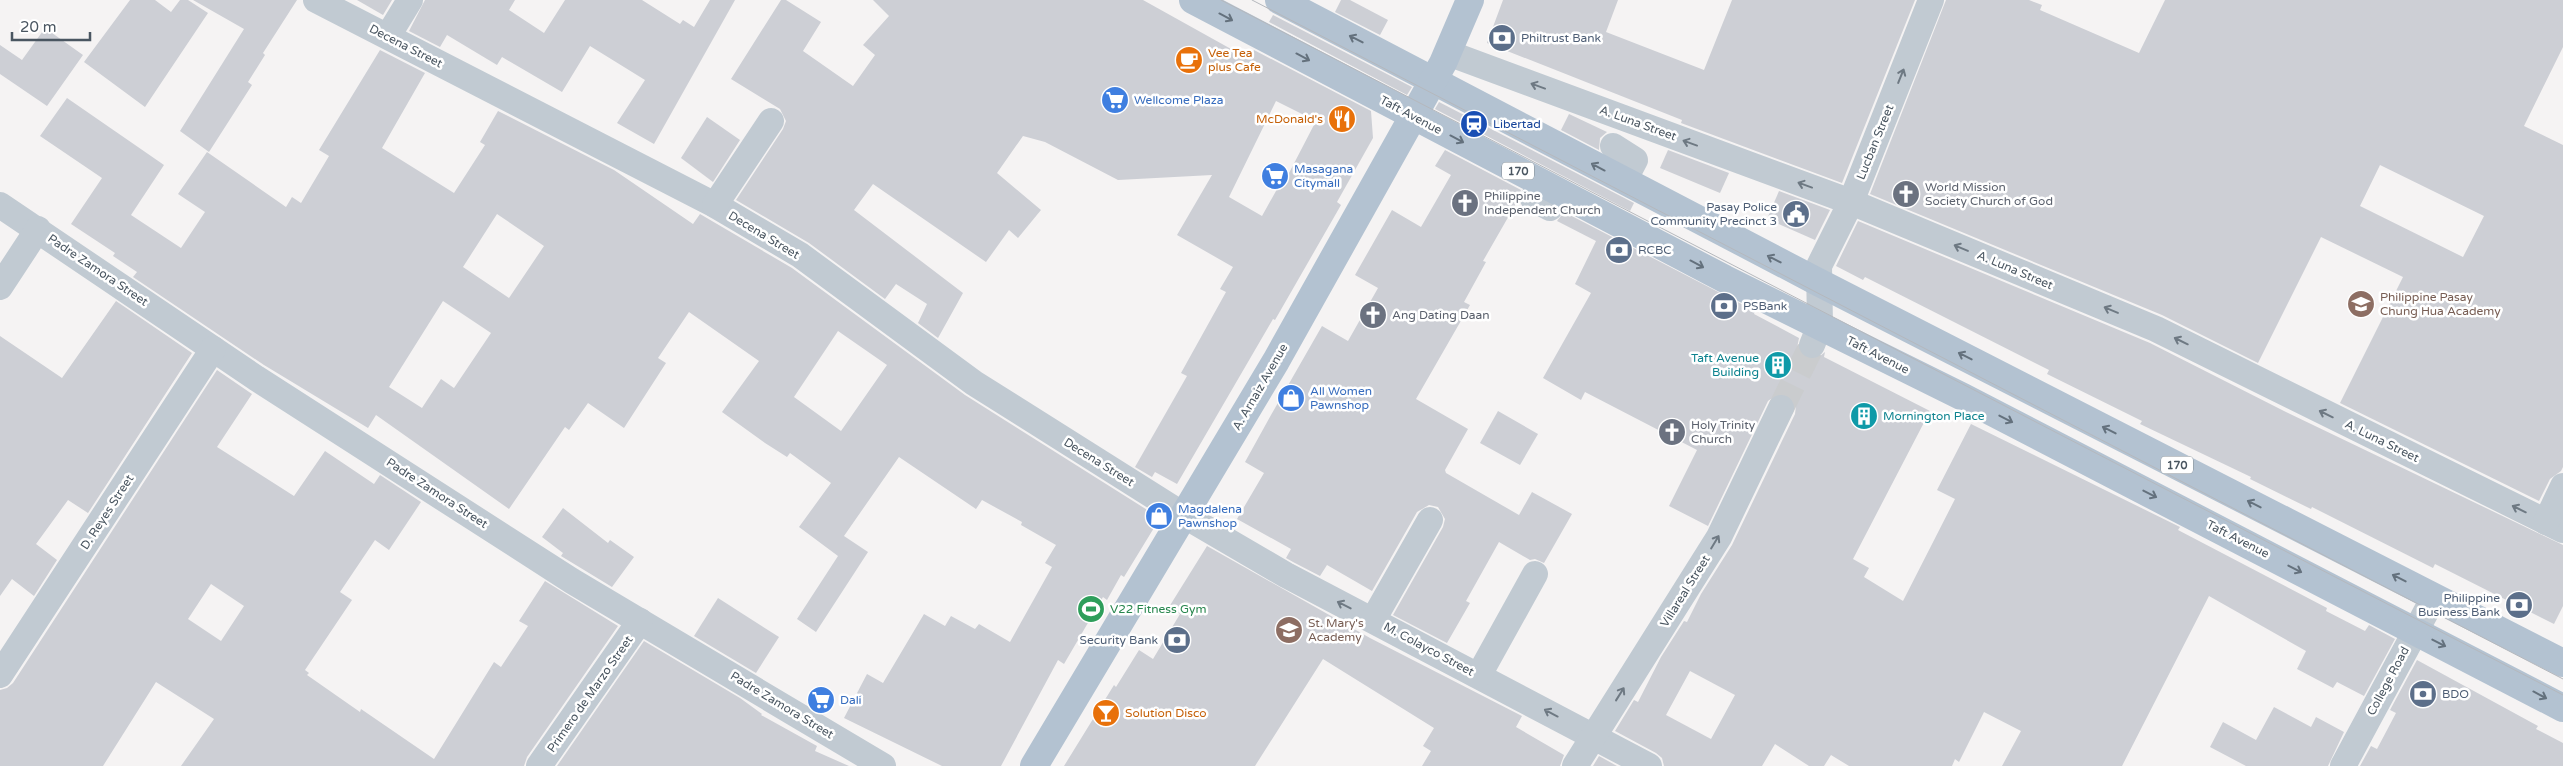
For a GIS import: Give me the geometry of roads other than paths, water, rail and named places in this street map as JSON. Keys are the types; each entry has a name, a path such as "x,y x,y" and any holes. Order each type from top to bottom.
{"main road":[{"name":"Taft Avenue","path":"1193,0 1540,183 1816,335 2415,631 2563,708"},
{"name":"170","path":"1279,0 1818,282 2563,663"},
{"name":"A. Arnaiz Avenue","path":"1034,766 1185,516 1414,116 1448,53 1470,0"}],"street":[{"name":"Decena Street","path":"316,0 715,206 800,255 974,383 1185,516"},
{"path":"388,36 410,0"},
{"name":"Lucban Street","path":"1818,282 1819,266 1851,202 1931,0"},
{"name":"A. Luna Street","path":"1448,53 1851,202 2156,329 2554,526"},
{"path":"715,206 771,121"},
{"path":"1613,146 1635,160 1624,181"},
{"path":"1540,183 1533,199 1550,208"},
{"name":"Padre Zamora Street","path":"0,205 214,349 572,581 881,766"},
{"path":"0,287 38,229"},
{"path":"1816,335 1818,282"},
{"name":"D. Reyes Street","path":"0,676 214,349"},
{"name":"Villareal Street","path":"1575,766 1719,536 1781,408"},
{"path":"2554,526 2563,486"},
{"name":"M. Colayco Street","path":"1185,516 1286,575 1594,735 1649,766"},
{"path":"1373,620 1430,520"},
{"path":"1479,675 1535,574"},
{"name":"College Road","path":"2343,766 2434,597"},
{"name":"Primero de Marzo Street","path":"539,766 640,621"}],"tunnel":[{"path":"1781,408 1812,345"}],"tram line":[{"path":"1221,0 2563,695"},
{"path":"1252,0 2563,679"}],"place":[{"name":"Philtrust Bank","path":"1502,38"},
{"name":"Vee Tea plus Cafe","path":"1189,60"},
{"name":"Wellcome Plaza","path":"1115,100"},
{"name":"McDonald's","path":"1342,119"},
{"name":"Libertad","path":"1474,124"},
{"name":"Masagana Citymall","path":"1275,176"},
{"name":"World Mission Society Church of God","path":"1906,194"},
{"name":"Philippine Independent Church","path":"1465,203"},
{"name":"Pasay Police Community Precinct 3","path":"1796,214"},
{"name":"RCBC","path":"1619,250"},
{"name":"Philippine Pasay Chung Hua Academy","path":"2361,304"},
{"name":"PSBank","path":"1724,306"},
{"name":"Ang Dating Daan","path":"1373,315"},
{"name":"Taft Avenue Building","path":"1778,365"},
{"name":"All Women Pawnshop","path":"1291,398"},
{"name":"Mornington Place","path":"1864,416"},
{"name":"Holy Trinity Church","path":"1672,432"},
{"name":"Magdalena Pawnshop","path":"1159,516"},
{"name":"Philippine Business Bank","path":"2519,605"},
{"name":"V22 Fitness Gym","path":"1091,609"},
{"name":"St. Mary's Academy","path":"1289,630"},
{"name":"Security Bank","path":"1177,640"},
{"name":"BDO","path":"2423,694"},
{"name":"Dali","path":"821,700"},
{"name":"Solution Disco","path":"1106,713"}]}
